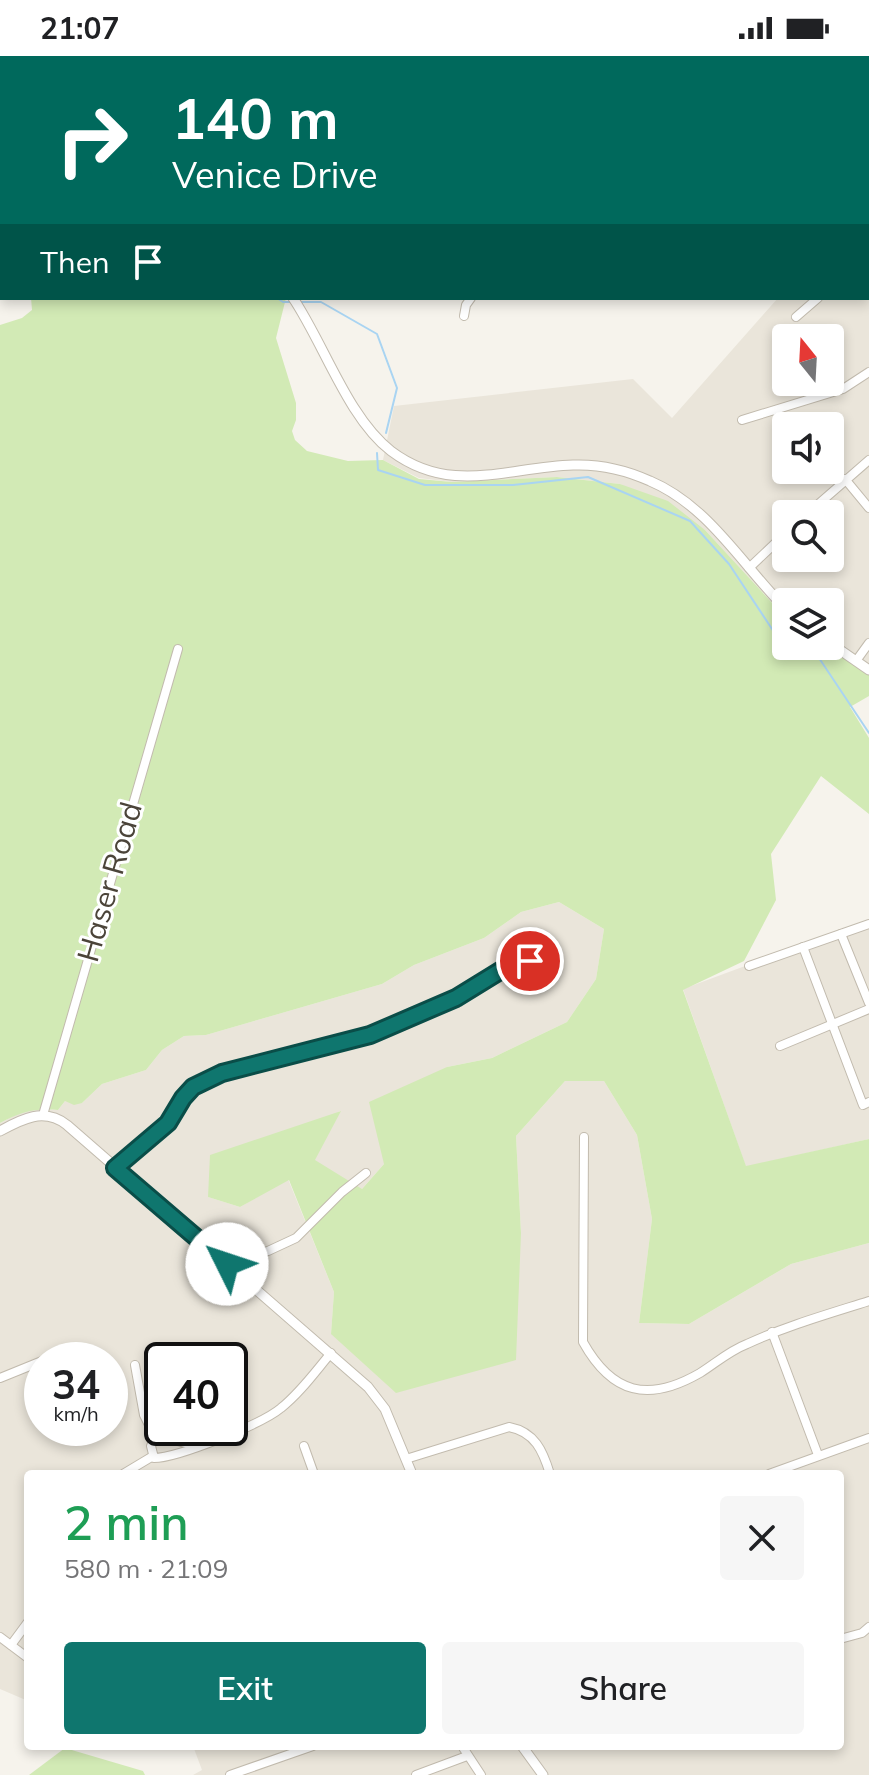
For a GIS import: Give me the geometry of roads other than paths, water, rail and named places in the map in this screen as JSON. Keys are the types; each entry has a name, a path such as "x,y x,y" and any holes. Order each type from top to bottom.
{"street":[{"path":"464,316 470,300"},
{"path":"796,317 816,300"},
{"path":"296,302 363,420 382,444 400,457 422,468 456,477 481,477 573,465 603,467 636,475 669,491 699,512 772,593"},
{"path":"742,420 843,389 869,372"},
{"path":"822,500 869,460"},
{"path":"845,479 869,508"},
{"path":"749,568 772,546"},
{"path":"856,661 869,643"},
{"name":"Haser Road","path":"43,1115 178,649"},
{"path":"844,653 869,670"},
{"path":"749,966 869,924"},
{"path":"780,1046 869,1006 841,934"},
{"path":"803,947 866,1103"},
{"path":"115,1168 161,1130 187,1092 202,1081 222,1073 362,1038 456,998 508,966 524,962 546,963"},
{"path":"0,1131 25,1118 43,1115 60,1120 331,1353 379,1399 391,1420 410,1470"},
{"path":"584,1137 583,1342 594,1361 609,1377 644,1392 673,1386 701,1372 729,1352 772,1332 869,1301"},
{"path":"227,1264 296,1238 342,1192 366,1173"},
{"path":"772,1332 818,1455"},
{"path":"248,1422 279,1410 331,1353"},
{"path":"135,1365 144,1415"},
{"path":"0,1378 24,1368"},
{"path":"406,1459 509,1427 524,1430 542,1448 549,1470"},
{"path":"779,1470 869,1438"},
{"path":"151,1446 153,1456"},
{"path":"130,1470 153,1456 166,1458 196,1446"},
{"path":"304,1446 313,1470"},
{"path":"11,1645 24,1627"},
{"path":"844,1638 862,1633 869,1627"},
{"path":"0,1637 24,1655"},
{"path":"230,1775 302,1750"},
{"path":"464,1750 481,1775"},
{"path":"525,1750 543,1775"},
{"path":"416,1775 467,1756"}],"waterway":[{"path":"280,300 290,302"},
{"path":"301,302 321,302 377,334 397,388 386,433"},
{"path":"377,453 378,470 425,485 513,485 588,477 690,521 729,564 772,629"},
{"path":"820,660 869,733"}]}
